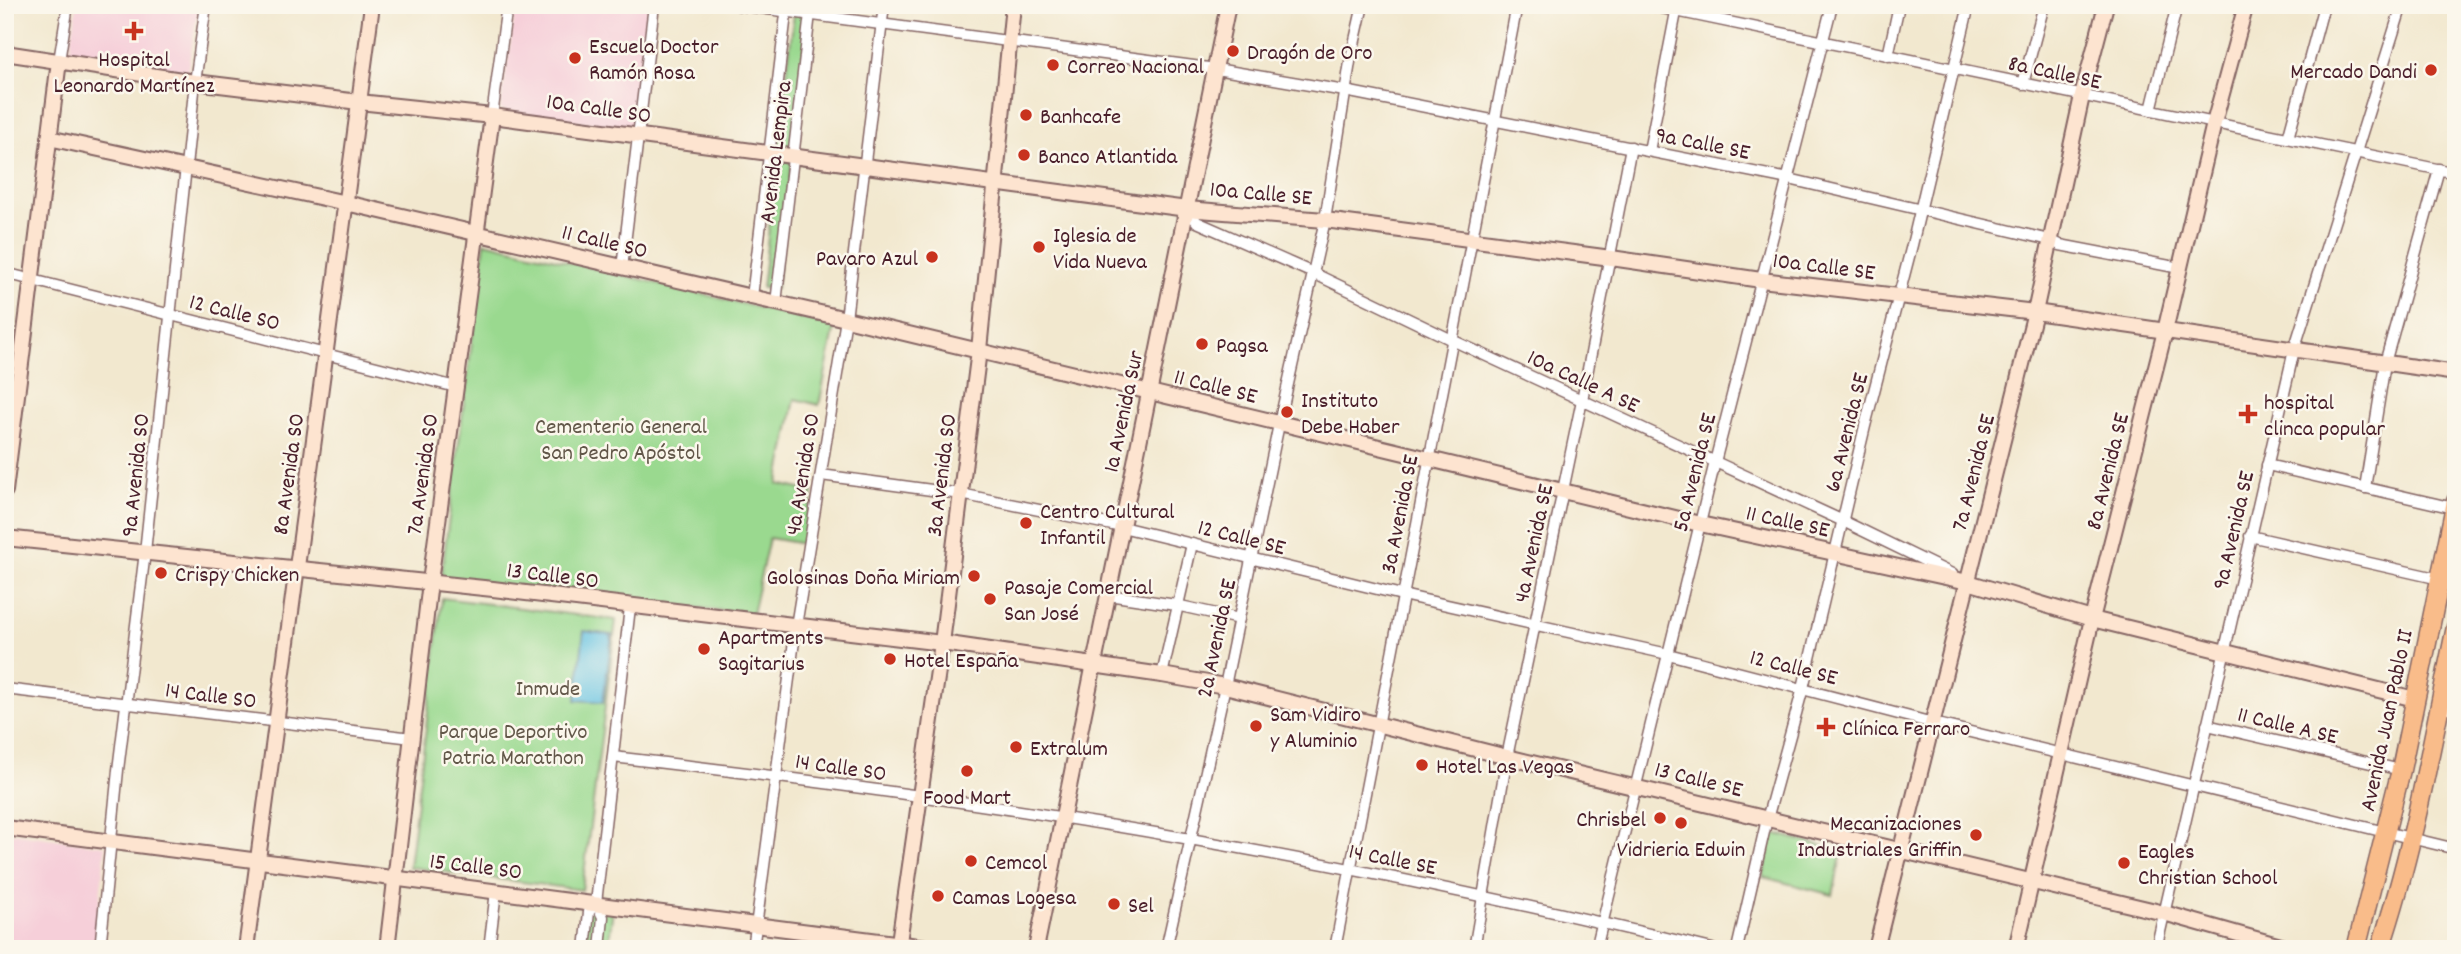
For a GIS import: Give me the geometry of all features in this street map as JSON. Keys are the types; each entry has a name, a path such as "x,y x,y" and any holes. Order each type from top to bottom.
{"highway":[{"name":"Avenida Juan Pablo II","path":"2356,949 2401,770 2455,504"},
{"path":"2380,949 2395,904 2447,708 2456,628"}],"street":[{"path":"5,491 68,5"},
{"name":"9a Avenida SO","path":"100,949 185,169 206,5"},
{"name":"8a Avenida SO","path":"246,949 372,5"},
{"name":"7a Avenida SO","path":"387,949 430,582 507,5"},
{"path":"622,268 654,5"},
{"name":"9a Calle SE","path":"738,5 811,10 882,24 1216,69 1345,91 1789,179 2060,244 2180,268"},
{"name":"4a Avenida SO","path":"753,949 796,626 846,319 884,5"},
{"name":"3a Avenida SO","path":"899,945 942,643 979,350 1013,5"},
{"name":"1a Avenida Sur","path":"1036,949 1228,5"},
{"name":"2a Avenida SE","path":"1166,949 1325,220 1345,91 1363,5"},
{"name":"3a Avenida SE","path":"1335,949 1517,5"},
{"name":"8a Calle SE","path":"1647,5 1677,8 1888,56 2456,173"},
{"name":"5a Avenida SE","path":"1596,949 1715,462 1832,5"},
{"path":"1888,56 1899,5"},
{"name":"6a Avenida SE","path":"1737,949 1969,5"},
{"path":"2023,84 2043,5"},
{"name":"7a Avenida SE","path":"1876,949 2035,312 2082,96 2106,5"},
{"path":"2151,110 2177,5"},
{"name":"8a Avenida SE","path":"2016,949 2092,619 2214,123 2246,5"},
{"path":"2288,138 2323,5"},
{"name":"9a Avenida SE","path":"2156,949 2294,350 2358,153 2402,5"},
{"name":"Avenida Lempira","path":"752,298 787,8"},
{"path":"1649,151 1677,8"},
{"name":"Avenida Lempira","path":"776,303 811,10"},
{"name":"10a Calle SO","path":"5,53 195,82 492,116 1187,209"},
{"name":"11 Calle SO","path":"49,138 346,203 979,350 1149,393"},
{"name":"4a Avenida SE","path":"1474,949 1507,757 1611,258 1631,147"},
{"path":"2365,488 2385,363 2439,169"},
{"name":"10a Calle SE","path":"1187,209 1325,220 1761,280 2035,312 2456,373"},
{"name":"10a Calle A SE","path":"1187,209 1197,222 1313,273 1968,582"},
{"name":"12 Calle SO","path":"5,273 456,387"},
{"name":"11 Calle SE","path":"1149,393 1700,524 1968,582 2092,619 2415,699"},
{"path":"2267,465 2365,488 2455,504"},
{"path":"821,475 961,494 1122,527"},
{"name":"12 Calle SE","path":"1122,527 1402,595 1668,654 1933,723 2456,849"},
{"path":"2250,536 2440,579"},
{"name":"13 Calle SO","path":"5,538 430,582 942,643 1094,666"},
{"path":"1162,675 1192,544"},
{"path":"1108,595 1176,605 1239,619"},
{"path":"585,949 589,912 596,904 630,607"},
{"name":"13 Calle SE","path":"1094,666 1225,686 1507,757 2165,913 2291,949"},
{"name":"14 Calle SO","path":"5,689 412,738"},
{"name":"11 Calle A SE","path":"2207,725 2401,770"},
{"name":"14 Calle SO","path":"613,757 776,776 1063,818"},
{"name":"14 Calle SE","path":"1063,818 1189,839 1484,896 1712,949"},
{"name":"15 Calle SO","path":"5,828 942,949"},
{"path":"489,949 496,891"},
{"path":"596,904 603,917 600,949"}],"shaded area":[{"name":"Hospital Leonardo Martínez","path":"77,5 199,5 187,74 69,56"},
{"name":"Escuela Doctor Ramón Rosa","path":"516,5 648,5 632,129 500,110"},
{"path":"5,832 106,846 94,949 5,949"}],"green space":[{"path":"795,5 811,5 776,289 762,288"},
{"name":"Cementerio General San Pedro Apóstol","path":"485,242 835,326 819,405 795,399 778,484 813,492 804,544 769,538 752,614 441,579"},
{"name":"Parque Deportivo Patria Marathon","path":"442,598 616,620 582,890 409,867"},
{"path":"1773,833 1842,851 1833,895 1763,877"},
{"path":"585,897 614,900 608,949 580,949"}],"water":[{"path":"584,631 612,635 603,702 576,700"}],"place":[{"name":"Hospital Leonardo Martínez","path":"134,31"},
{"name":"Dragón de Oro","path":"1233,51"},
{"name":"Escuela Doctor Ramón Rosa","path":"575,58"},
{"name":"Correo Nacional","path":"1053,65"},
{"name":"Mercado Dandi","path":"2431,70"},
{"name":"Banhcafe","path":"1026,115"},
{"name":"Banco Atlantida","path":"1024,155"},
{"name":"Iglesia de Vida Nueva","path":"1039,247"},
{"name":"Pavaro Azul","path":"932,257"},
{"name":"Pagsa","path":"1202,344"},
{"name":"Instituto Debe Haber","path":"1287,412"},
{"name":"hospital clinca popular","path":"2248,414"},
{"name":"Centro Cultural Infantil","path":"1026,523"},
{"name":"Crispy Chicken","path":"161,573"},
{"name":"Golosinas Doña Miriam","path":"974,576"},
{"name":"Pasaje Comercial San José","path":"990,599"},
{"name":"Apartments Sagitarius","path":"704,649"},
{"name":"Hotel España","path":"890,659"},
{"name":"Sam Vidiro y Aluminio","path":"1256,726"},
{"name":"Clínica Ferraro","path":"1826,727"},
{"name":"Extralum","path":"1016,747"},
{"name":"Hotel Las Vegas","path":"1422,765"},
{"name":"Food Mart","path":"967,771"},
{"name":"Chrisbel","path":"1660,818"},
{"name":"Vidrieria Edwin","path":"1681,823"},
{"name":"Mecanizaciones Industriales Griffin","path":"1976,835"},
{"name":"Cemcol","path":"971,861"},
{"name":"Eagles Christian School","path":"2124,863"},
{"name":"Camas Logesa","path":"938,896"},
{"name":"Sel","path":"1114,904"}],"park label":[{"name":"Inmude","path":"548,687"}]}
